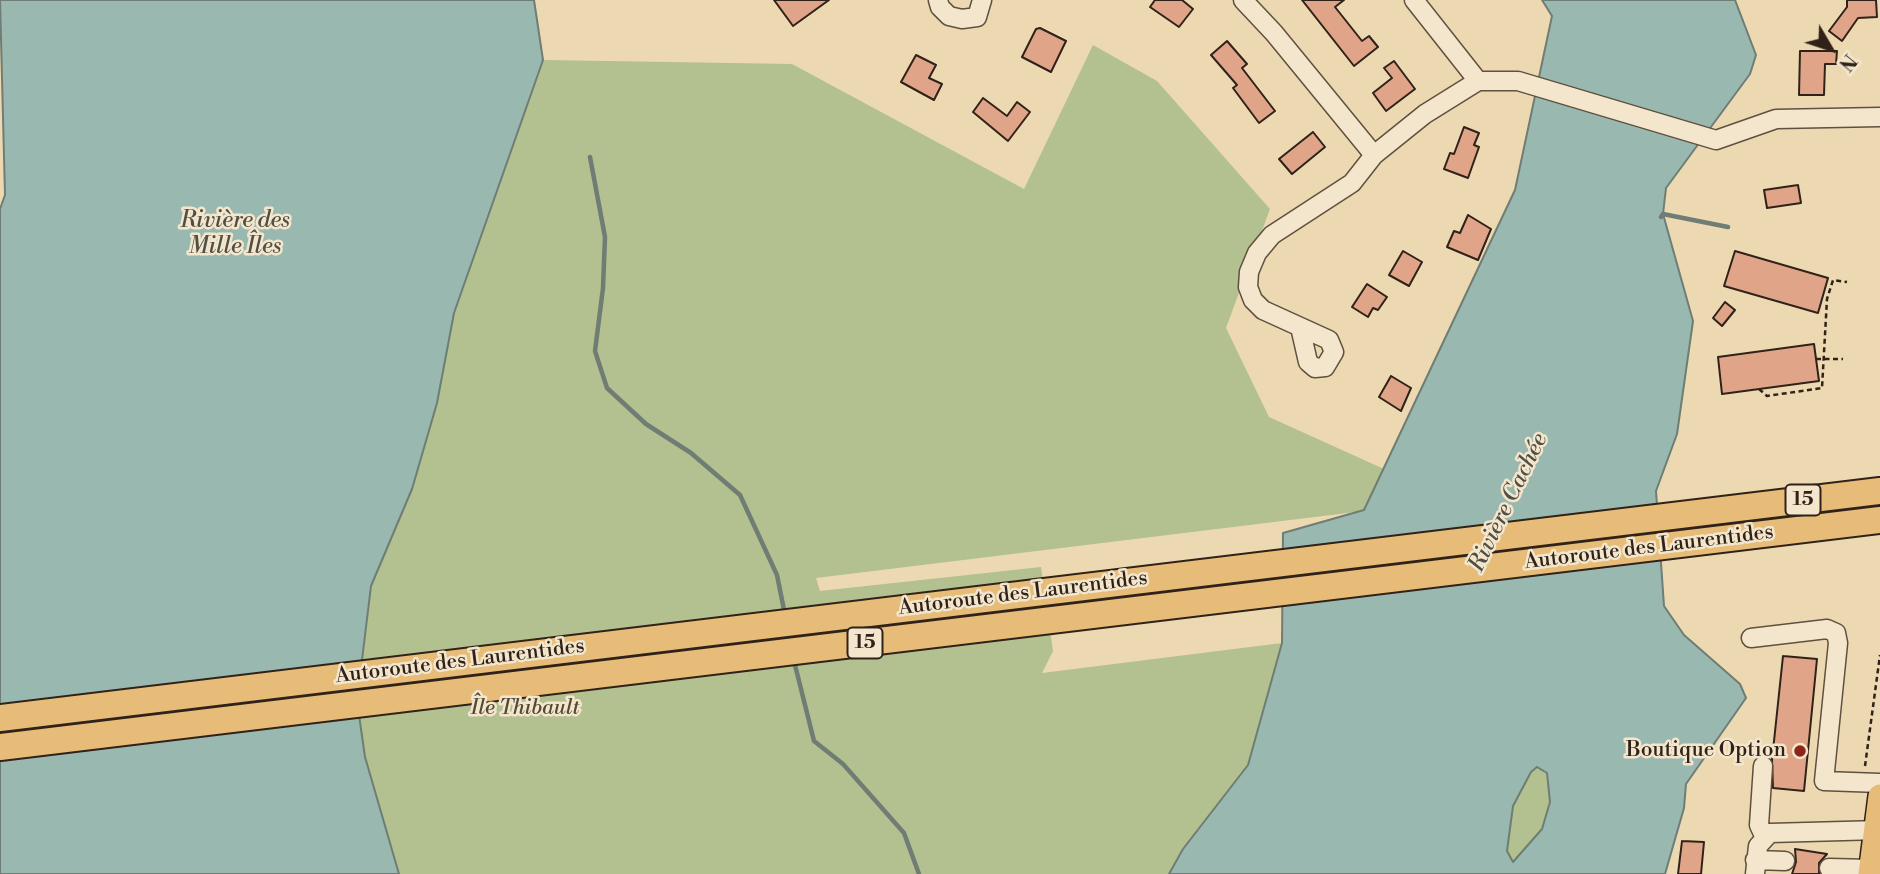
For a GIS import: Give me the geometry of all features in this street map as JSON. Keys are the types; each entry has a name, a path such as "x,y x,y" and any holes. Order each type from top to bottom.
{"highway":[{"name":"Autoroute des Laurentides","path":"0,718 1880,491"},
{"name":"Autoroute des Laurentides","path":"0,747 1880,520"}],"main road":[{"path":"1870,872 1880,796"}],"street":[{"path":"938,0 940,7 949,16 962,19 977,17 982,0"},
{"path":"1243,0 1274,33 1374,155"},
{"path":"1414,0 1478,81"},
{"path":"1300,327 1264,310 1253,300 1248,287 1249,272 1257,253 1272,235 1352,183 1374,155 1425,114 1478,81 1518,81 1700,137 1724,139 1762,122 1779,119 1880,117"},
{"path":"1751,638 1827,629 1836,633 1838,643 1824,781 1880,783"},
{"path":"1763,766 1759,825 1764,836"},
{"path":"1785,861 1755,867 1758,846 1764,836 1785,831 1877,830"},
{"path":"1829,868 1870,872"}],"path":[{"path":"1759,389 1767,396 1822,388 1828,296 1833,280 1847,282"},
{"path":"1823,294 1828,296"},
{"path":"1816,359 1843,359"},
{"path":"1864,774 1880,655"}],"green space":[{"name":"Île Thibault","path":"1093,45 1157,81 1270,209 1226,328 1269,417 1384,469 1364,511 816,578 820,591 1041,567 1053,651 1042,673 1282,643 1248,765 1183,849 1169,874 399,874 365,757 357,701 371,586 412,489 437,403 454,313 543,60 792,64 1024,189"},
{"path":"1537,767 1548,773 1550,802 1542,829 1513,862 1507,851 1513,806 1531,772"}],"water":[{"name":"Rivière des Mille Îles","path":"0,0 534,0 543,60 454,313 437,403 412,489 371,586 357,701 365,757 399,874 0,874 0,209 5,195"},
{"path":"1542,0 1735,0 1756,55 1750,74 1666,188 1663,214 1693,321 1677,434 1656,491 1664,606 1684,635 1740,684 1746,698 1686,784 1684,808 1665,874 1169,874 1183,849 1248,765 1282,643 1283,533 1364,510 1515,190 1552,16","holes":["1537,767 1547,773 1550,802 1542,829 1513,862 1507,851 1513,806 1531,772"]}],"building":[{"path":"774,0 829,0 793,26"},
{"path":"1155,0 1182,0 1193,9 1179,27 1150,7"},
{"path":"1302,0 1344,0 1335,7 1362,41 1369,36 1378,47 1354,66"},
{"path":"1847,0 1876,0 1877,17 1858,18 1842,41 1829,31 1847,7"},
{"path":"1040,28 1066,41 1051,72 1022,57 1036,29"},
{"path":"1227,41 1247,64 1242,68 1275,111 1259,123 1233,88 1237,85 1211,55"},
{"path":"1800,51 1837,51 1836,64 1825,64 1824,95 1799,95"},
{"path":"916,55 936,65 929,78 942,84 934,100 901,82"},
{"path":"1394,61 1415,89 1386,111 1373,93 1392,78 1384,68"},
{"path":"983,98 1007,116 1017,102 1030,112 1008,141 973,112"},
{"path":"1464,127 1479,133 1474,145 1479,147 1468,178 1444,169 1450,153 1454,154"},
{"path":"1313,132 1325,147 1292,174 1279,159"},
{"path":"1798,185 1801,203 1767,208 1764,190"},
{"path":"1468,215 1491,229 1478,260 1447,247 1454,231 1460,233"},
{"path":"1403,251 1422,262 1409,286 1389,275"},
{"path":"1735,251 1828,278 1818,313 1724,286"},
{"path":"1367,284 1387,297 1378,310 1373,308 1368,317 1352,307"},
{"path":"1725,302 1735,310 1722,326 1713,318"},
{"path":"1814,344 1819,381 1722,394 1718,357"},
{"path":"1391,376 1411,388 1401,411 1379,397"},
{"path":"1783,656 1817,659 1804,791 1773,788 1772,760"},
{"path":"1682,841 1704,842 1701,874 1678,874"},
{"path":"1795,849 1827,854 1819,863 1819,874 1792,874 1796,862"}],"waterway":[{"path":"590,157 605,237 603,288 595,351 607,388 646,424 691,453 740,495 777,575 785,615"},
{"name":"Rivière Cachée","path":"1661,217 1663,214 1728,227"},
{"path":"794,661 814,741 843,764 904,833 919,874"}],"place":[{"name":"Boutique Option","path":"1800,751"}]}
